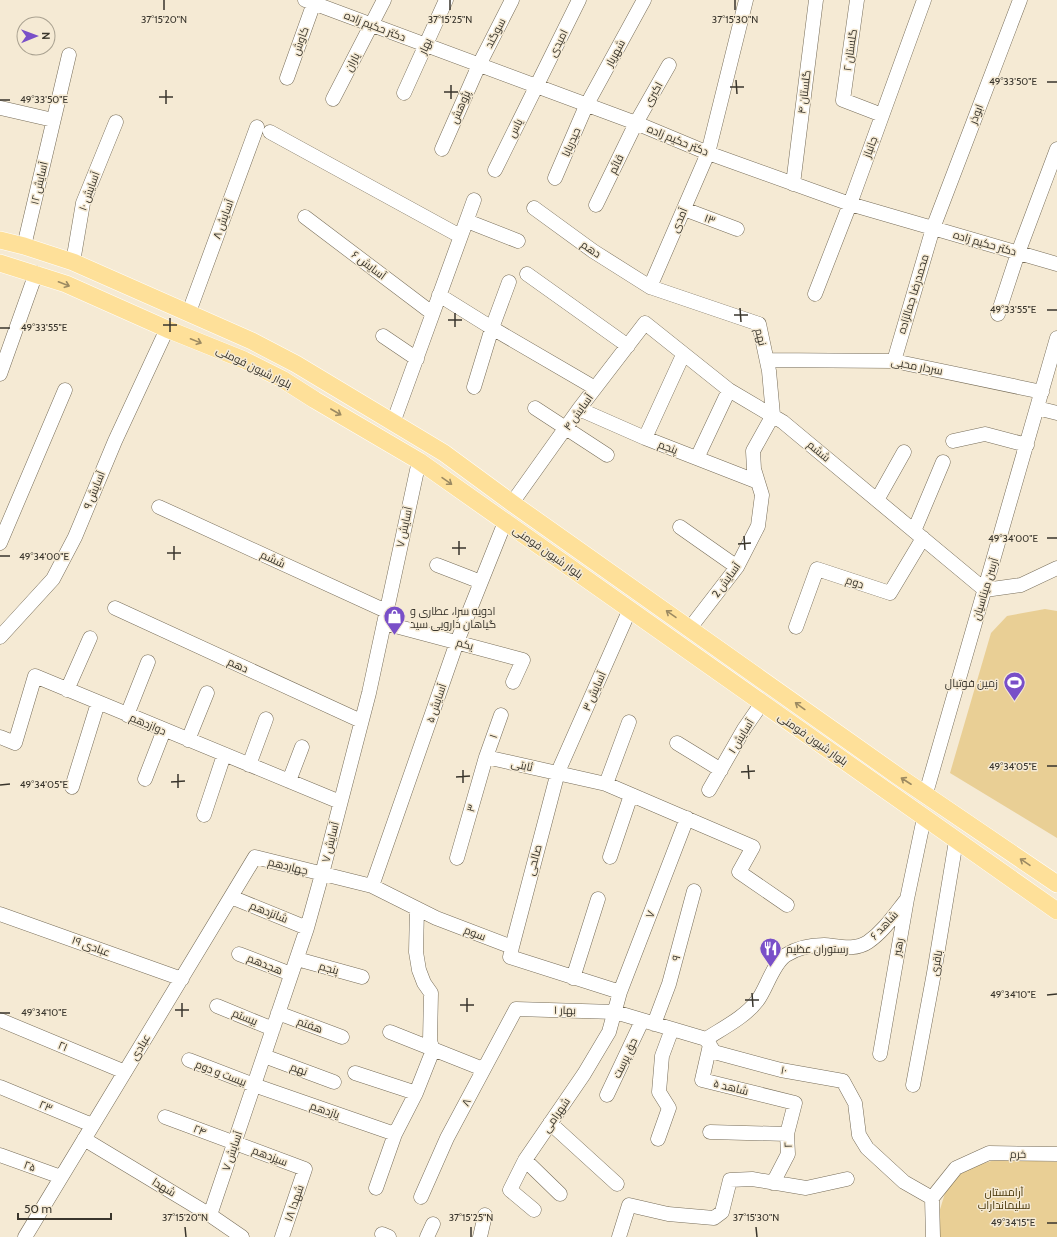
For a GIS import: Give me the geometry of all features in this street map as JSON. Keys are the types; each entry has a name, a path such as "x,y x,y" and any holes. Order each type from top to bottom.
{"main road":[{"name":"بلوار شیون فومنی","path":"0,240 73,262 252,341 327,383 444,453 512,503 898,776 1057,884"},
{"name":"بلوار شیون فومنی","path":"0,263 36,273 66,284 167,329 244,360 282,379 419,461 1057,912"},
{"path":"315,400 327,383"}],"street":[{"name":"یاران","path":"333,99 384,0"},
{"name":"بهار","path":"404,93 446,0"},
{"name":"سوگند","path":"478,65 512,0"},
{"name":"امیدی","path":"536,86 579,0"},
{"name":"شهریار","path":"586,106 644,0"},
{"name":"آمدی","path":"650,287 708,152 746,0"},
{"name":"گلستان ۴","path":"793,184 816,0"},
{"name":"گلستان ۲","path":"857,0 843,100 882,115"},
{"name":"جانباز","path":"815,294 850,204 924,0"},
{"name":"ابوذر","path":"933,228 1020,0"},
{"name":"دکتر حکیم زاده","path":"311,1 586,106 636,123 793,184 850,204 1057,264"},
{"name":"کاوش","path":"287,78 311,1"},
{"name":"آسایش ۱۲","path":"24,246 53,120 70,55"},
{"name":"پژوهش","path":"442,149 478,65"},
{"name":"اکبری","path":"636,123 670,65"},
{"name":"یاس","path":"495,170 536,86"},
{"name":"حیدربابا","path":"555,178 586,106"},
{"path":"1,108 53,120"},
{"name":"آسایش ‍۱۰","path":"73,262 83,203 116,122"},
{"name":"قائم","path":"596,205 636,123"},
{"name":"آسایش ۸","path":"189,312 263,129 460,236"},
{"path":"998,314 1018,253 1057,149"},
{"path":"394,423 418,359 432,313 474,200"},
{"name":"دهم","path":"534,208 593,251 650,287"},
{"name":"۱۳","path":"684,209 737,229"},
{"name":"آسایش ۶","path":"305,217 432,313"},
{"path":"467,221 518,241"},
{"name":"محمدرضا جمالزاده","path":"894,361 933,228"},
{"path":"0,374 36,273"},
{"path":"527,274 628,346"},
{"path":"474,387 492,328 509,282"},
{"name":"نهم","path":"650,287 759,324 767,360 773,415"},
{"path":"439,295 492,328 595,388"},
{"name":"آسایش ۴","path":"512,503 579,409 645,323"},
{"name":"ششم","path":"645,323 683,355 729,390 783,422 985,590"},
{"name":"آسایش ۹","path":"0,637 53,580 75,537 115,441 167,329"},
{"path":"383,336 418,359"},
{"name":"آرسن میناسیان","path":"926,794 1057,338"},
{"path":"645,438 683,355"},
{"name":"سردار محبی","path":"767,360 894,361 1042,392"},
{"path":"0,543 65,390"},
{"path":"697,458 729,390"},
{"path":"535,408 607,455"},
{"path":"1037,408 1057,413"},
{"name":"پنجم","path":"579,409 645,438 758,482"},
{"name":"آسایش 2","path":"690,628 737,567 758,526 762,495 754,469 753,451 773,415"},
{"path":"952,441 986,434 1027,445"},
{"path":"877,500 904,452"},
{"name":"آسایش ۷","path":"210,1215 297,959 322,874 362,720 419,461"},
{"path":"918,534 943,462"},
{"name":"ششم","path":"159,507 385,617"},
{"name":"آسایش ۵","path":"372,886 457,642 505,522"},
{"path":"680,527 737,567"},
{"name":"دوم","path":"796,626 817,569 890,594 918,534"},
{"path":"437,565 481,582"},
{"path":"985,590 1021,585 1057,568"},
{"name":"دهم","path":"115,608 362,720"},
{"name":"آسایش ۳","path":"558,772 630,609"},
{"name":"یکم","path":"385,617 457,642 523,660 513,682"},
{"path":"67,690 90,638"},
{"path":"127,715 148,662"},
{"name":"دوازدهم","path":"0,738 16,743 35,676 340,802"},
{"path":"188,740 207,693"},
{"path":"72,787 98,703"},
{"name":"آسایش ۱","path":"710,790 744,729 762,704"},
{"name":"۱","path":"486,757 501,715"},
{"path":"249,765 266,719"},
{"path":"606,784 629,722"},
{"path":"145,779 164,730"},
{"path":"677,743 721,770"},
{"path":"288,781 302,747"},
{"path":"204,815 224,755"},
{"name":"ثابتی","path":"486,757 558,772"},
{"name":"۳","path":"457,858 486,757"},
{"path":"558,772 606,784 753,847 739,872 787,905"},
{"name":"صالحی","path":"512,947 558,772"},
{"path":"610,858 631,795"},
{"name":"۷","path":"615,1012 620,992 686,818"},
{"name":"رهبر","path":"880,1054 907,899 924,818"},
{"name":"باقری","path":"913,1085 934,973 956,841"},
{"name":"چهاردهم","path":"255,857 322,874"},
{"name":"عبادی","path":"24,1237 255,857"},
{"name":"سوم","path":"322,874 372,886 436,918 512,947"},
{"name":"۹","path":"648,1023 670,984 694,891"},
{"name":"شانزدهم","path":"231,897 307,928"},
{"path":"573,978 598,899"},
{"name":"شاهد ۶","path":"708,1042 758,1001 768,979 785,955 807,946 823,945 848,948 867,943 887,925 907,899"},
{"path":"376,1188 395,1134 416,1093 433,1050 430,1041 431,993 424,983 419,970 416,952 417,909"},
{"name":"عبادی ۱۹","path":"0,914 182,979"},
{"path":"512,947 510,957 620,992"},
{"name":"هجدهم","path":"239,954 291,974"},
{"name":"پنجم","path":"297,959 362,977"},
{"name":"بیستم","path":"217,1006 273,1029"},
{"name":"بهار ۱","path":"516,1009 615,1012"},
{"name":"۸","path":"421,1197 447,1138 516,1009"},
{"name":"۱۰","path":"615,1012 672,1029 708,1042 714,1052 781,1070 843,1081 855,1103 859,1135 867,1148 904,1182 932,1198"},
{"name":"شهرامی","path":"534,1210 510,1190 525,1160 584,1074 605,1038 615,1012"},
{"name":"هفتم","path":"278,1013 342,1036"},
{"name":"۲۱","path":"0,1020 125,1072"},
{"name":"حق پرست","path":"607,1096 648,1023"},
{"path":"658,1139 669,1108 659,1092 662,1056 672,1029"},
{"path":"390,1032 483,1069"},
{"name":"شاهد ۵","path":"708,1042 702,1080 795,1103"},
{"name":"نهم","path":"264,1056 334,1082"},
{"name":"بیست و دوم","path":"189,1060 254,1085"},
{"path":"355,1073 416,1093"},
{"name":"یازدهم","path":"254,1085 395,1134"},
{"name":"۲۳","path":"0,1088 92,1125"},
{"name":"۲","path":"773,1183 788,1154 787,1134 795,1103"},
{"name":"۲۴","path":"166,1117 235,1143"},
{"path":"550,1123 617,1184"},
{"path":"710,1132 787,1134"},
{"name":"شهدا","path":"84,1139 210,1215 242,1237"},
{"name":"سیزدهم","path":"235,1143 305,1169"},
{"name":"خرم","path":"932,1198 956,1168 989,1153 1057,1154"},
{"name":"۲۵","path":"0,1155 61,1177"},
{"path":"525,1160 560,1194"},
{"name":"شهدا ۱۸","path":"282,1237 305,1169"},
{"path":"619,1237 629,1205 668,1214 714,1218 722,1212 730,1180 752,1179 806,1188 847,1178"},
{"path":"932,1198 933,1237"},
{"path":"480,1237 485,1215"},
{"path":"427,1237 433,1224"}],"green space":[{"name":"زمین فوتبال","path":"1045,609 1057,611 1057,838 950,773 991,633 1007,616"},
{"name":"آرامستان سلیمانداراب","path":"998,1159 1057,1162 1057,1237 938,1237 938,1216 949,1180 975,1166"}],"place":[{"name":"ادویه سرا، عطاری و گیاهان دارویی سید","path":"395,636"},
{"name":"زمین فوتبال","path":"1014,702"},
{"name":"رستوران عظیم","path":"770,968"}]}
